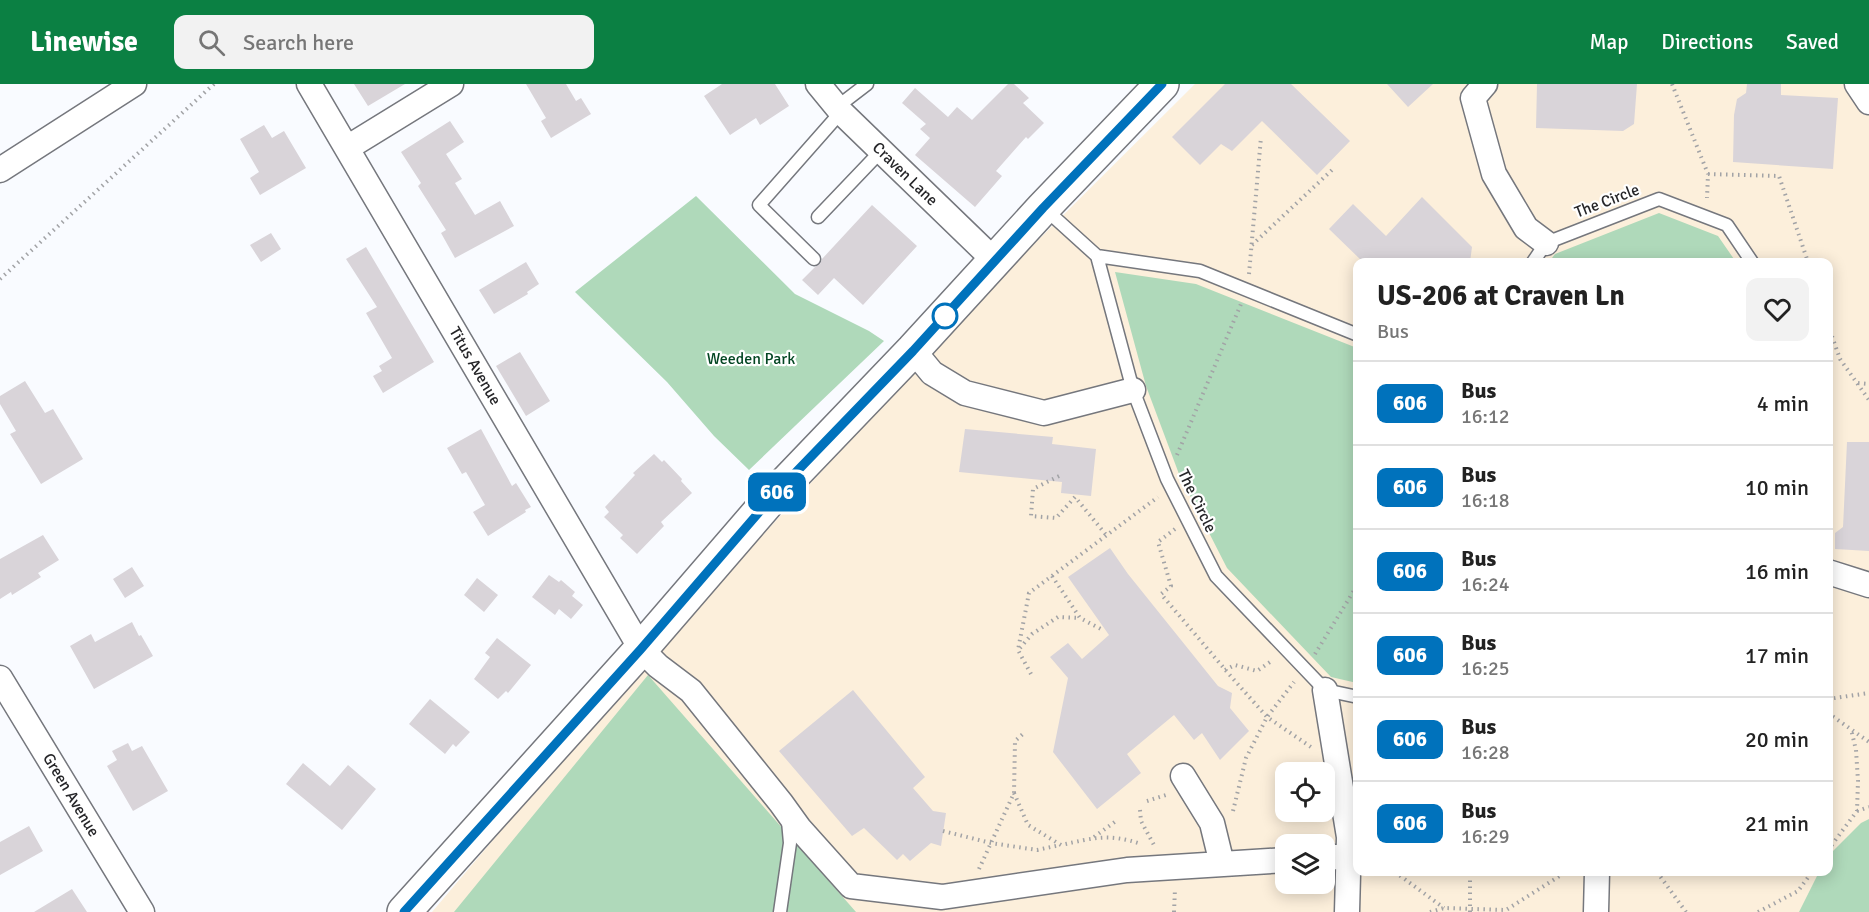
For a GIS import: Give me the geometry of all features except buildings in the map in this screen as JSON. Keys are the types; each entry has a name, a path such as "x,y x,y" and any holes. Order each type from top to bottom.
{"highway":[{"path":"404,912 641,649 773,496 913,351 1043,208 1162,84"}],"street":[{"path":"0,170 134,84"},
{"name":"Titus Avenue","path":"309,84 641,649 658,666 691,692 799,828 851,886 942,897 1127,870 1275,861"},
{"path":"347,148 451,84"},
{"name":"Craven Lane","path":"818,84 839,110 995,261"},
{"path":"1485,84 1473,98 1494,174 1540,253"},
{"path":"1857,84 1869,102"},
{"path":"913,351 932,373 965,393 1044,413 1133,390"},
{"path":"1833,574 1869,585"},
{"name":"Green Avenue","path":"0,678 142,912"},
{"path":"1325,690 1349,837 1347,912"},
{"path":"1183,776 1212,824 1222,864"},
{"path":"1335,857 1348,856"},
{"path":"1596,912 1597,876"}],"lane":[{"path":"814,259 759,205 839,110 867,84"},
{"path":"818,217 881,151"},
{"name":"The Circle","path":"1540,253 1659,199 1727,225 1749,258"},
{"path":"1043,208 1097,256 1200,271 1353,333"},
{"name":"The Circle","path":"1097,256 1133,390 1167,479 1216,576 1325,690"},
{"path":"1325,690 1353,696"},
{"path":"780,912 790,843 788,822 781,803"}],"path":[{"path":"0,279 214,84"},
{"path":"1672,84 1708,174 1706,217"},
{"path":"1031,674 1018,650 1029,593 1157,499 1167,479 1247,290 1261,138"},
{"path":"1251,245 1332,170"},
{"path":"1708,174 1779,176 1807,258"},
{"path":"1833,339 1840,359 1869,400"},
{"path":"1857,383 1869,384"},
{"path":"1059,476 1033,489 1031,516 1056,518 1075,496 1107,536"},
{"path":"1188,520 1158,542 1170,586 1161,594 1267,717 1315,750 1335,752"},
{"path":"1052,576 1080,618"},
{"path":"1216,838 1229,828 1246,758 1267,717 1311,660 1353,592"},
{"path":"1018,650 1032,634 1058,617 1080,618 1101,629"},
{"path":"1225,670 1235,666 1257,671 1287,651"},
{"path":"1833,698 1869,693"},
{"path":"1833,716 1869,742"},
{"path":"1851,729 1856,750 1857,811"},
{"path":"967,893 1014,793 1015,741 1024,732"},
{"path":"1014,793 1028,825 1061,845"},
{"path":"1833,842 1857,811 1869,807"},
{"path":"943,831 992,843 1037,850 1093,838 1120,837 1157,850 1141,821 1140,810"},
{"path":"1093,838 1116,821"},
{"path":"1162,868 1175,887 1174,912"},
{"path":"1400,876 1444,908"},
{"path":"1470,876 1470,910"},
{"path":"1430,912 1444,908 1508,911 1560,876"},
{"path":"1660,876 1686,912"},
{"path":"1758,912 1798,891 1809,876"}],"shaded area":[{"path":"1195,84 1869,84 1869,912 432,912 633,675 1007,271"}],"green space":[{"name":"Weeden Park","path":"696,196 795,294 869,331 884,341 749,470 714,436 667,382 575,292"},
{"path":"1659,213 1718,236 1733,258 1552,258 1555,254"},
{"path":"1115,272 1196,284 1353,346 1353,682 1331,677 1227,568 1179,474 1146,386"},
{"path":"648,675 856,912 454,912"},
{"path":"1869,819 1869,912 1799,912 1817,876 1833,876 1833,851 1861,823"}],"bus line":[{"name":"606","path":"404,912 641,649 773,496 913,351 1043,208 1162,84"}]}
